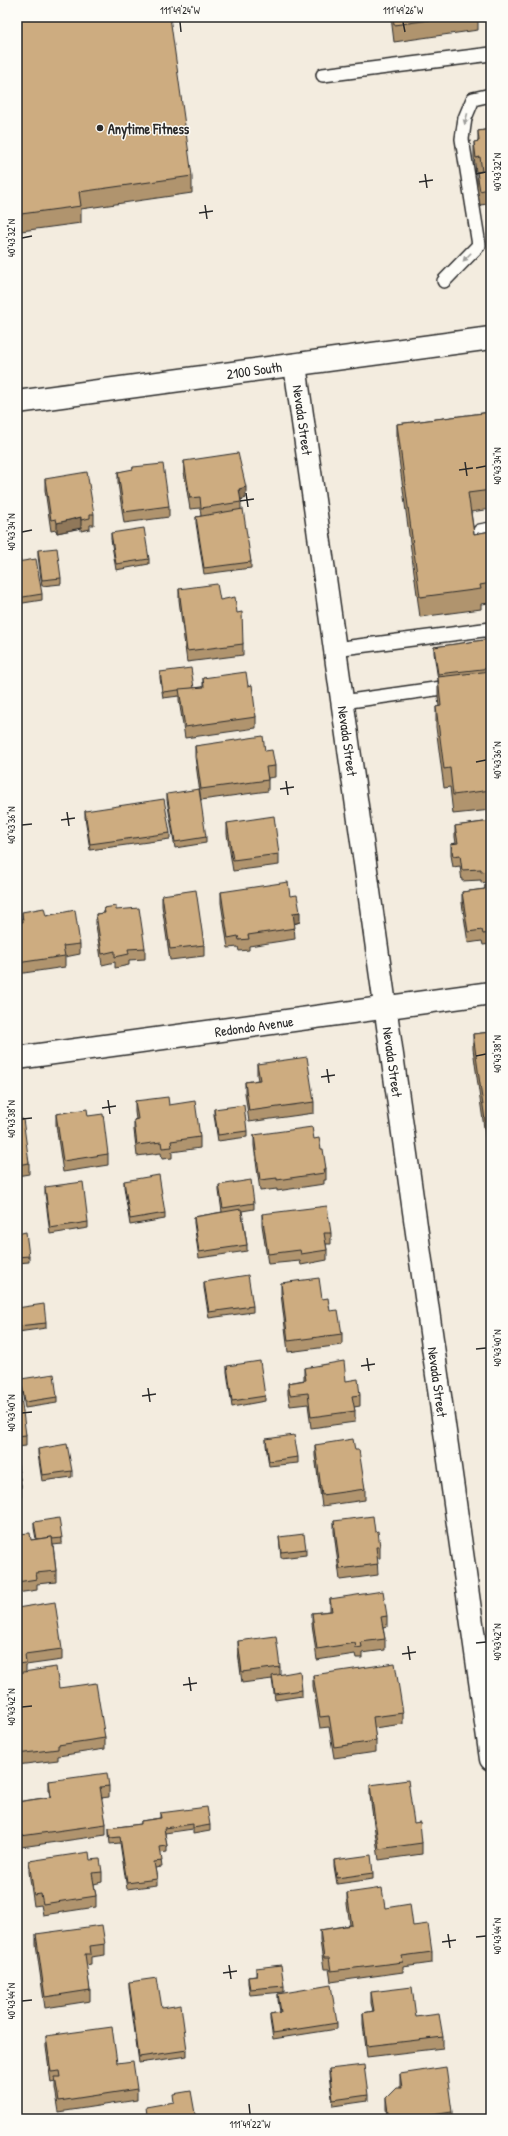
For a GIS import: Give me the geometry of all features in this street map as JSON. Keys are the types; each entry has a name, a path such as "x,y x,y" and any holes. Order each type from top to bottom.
{"street":[{"name":"2100 South","path":"17,402 491,338"},
{"name":"Nevada Street","path":"295,364 491,1759"},
{"name":"Redondo Avenue","path":"17,1058 491,994"}],"lane":[{"path":"323,75 491,54"},
{"path":"444,281 478,245 462,140 466,118 473,99 491,95"},
{"path":"335,649 491,629"},
{"path":"343,702 491,681"}],"building":[{"name":"Anytime Fitness","path":"17,17 170,17 192,176 79,192 81,206 21,214 17,183"},
{"path":"393,17 452,17 394,25"},
{"path":"491,129 491,210 488,189 480,191 477,172 482,171 480,157 476,158 474,142 479,141 478,131"},
{"path":"491,412 491,490 468,493 474,534 491,531 491,583 480,585 481,589 420,597 397,424"},
{"path":"238,453 246,487 239,489 241,502 201,508 200,497 190,498 184,461"},
{"path":"163,464 169,506 124,512 118,472 133,469 133,467"},
{"path":"87,472 94,514 90,514 90,518 81,520 81,517 57,523 56,519 51,520 45,479"},
{"path":"17,506 19,519 17,519"},
{"path":"243,509 251,562 204,568 196,517"},
{"path":"144,528 149,559 116,564 111,533"},
{"path":"57,548 61,578 42,580 38,550"},
{"path":"36,559 42,594 17,598 17,562"},
{"path":"217,584 220,600 235,597 237,613 242,612 243,644 187,651 179,589"},
{"path":"491,639 491,668 438,674 434,647"},
{"path":"191,668 194,688 163,692 160,672"},
{"path":"491,671 491,790 453,795 450,768 444,769 436,707 441,706 438,677"},
{"path":"246,672 248,686 252,685 256,717 185,727 179,689 204,687 203,678"},
{"path":"263,736 265,751 272,750 275,766 266,767 268,780 201,789 195,746"},
{"path":"199,789 206,837 175,842 167,794"},
{"path":"164,799 170,833 90,844 85,811"},
{"path":"274,816 279,854 233,860 227,823"},
{"path":"491,821 491,867 487,868 487,871 481,872 481,869 462,870 460,855 453,856 451,844 458,843 455,826"},
{"path":"288,882 290,896 297,895 300,912 293,913 295,928 248,935 249,939 239,940 238,936 228,938 221,892"},
{"path":"491,884 491,933 483,934 482,930 468,932 462,892 485,889 485,885"},
{"path":"196,890 204,945 170,949 162,895"},
{"path":"116,906 116,910 139,908 145,948 128,949 129,954 115,957 115,951 102,954 96,914 105,913 104,908"},
{"path":"44,908 46,916 75,910 80,944 63,946 65,956 17,963 17,923 23,922 22,912"},
{"path":"491,1032 491,1163 473,1034"},
{"path":"307,1057 314,1102 249,1111 245,1082 260,1080 257,1064"},
{"path":"168,1097 169,1105 195,1101 200,1137 171,1141 172,1147 162,1148 161,1142 137,1145 134,1120 138,1119 135,1101"},
{"path":"244,1105 247,1131 218,1135 214,1109"},
{"path":"87,1109 88,1116 103,1114 108,1154 63,1161 56,1114"},
{"path":"23,1119 29,1163 17,1165 17,1120"},
{"path":"312,1127 314,1139 319,1138 321,1149 323,1149 326,1169 323,1169 324,1173 277,1180 277,1178 260,1180 254,1135"},
{"path":"159,1175 165,1213 130,1219 124,1181"},
{"path":"251,1180 254,1203 223,1208 219,1185"},
{"path":"83,1182 88,1222 50,1228 45,1187"},
{"path":"327,1206 331,1233 324,1233 327,1250 301,1254 300,1250 268,1254 262,1214"},
{"path":"241,1209 247,1245 199,1252 194,1217"},
{"path":"26,1232 29,1256 17,1257 17,1234"},
{"path":"248,1275 253,1306 209,1312 204,1282"},
{"path":"319,1278 322,1299 328,1298 330,1311 338,1310 342,1334 288,1341 281,1283"},
{"path":"44,1304 46,1323 18,1326 17,1308"},
{"path":"260,1361 265,1396 232,1401 227,1366"},
{"path":"344,1361 346,1381 358,1379 360,1395 352,1396 355,1411 311,1417 308,1393 290,1395 288,1383 306,1380 304,1368"},
{"path":"54,1374 57,1397 25,1402 21,1379"},
{"path":"21,1397 26,1435 17,1436 17,1398"},
{"path":"294,1435 298,1457 269,1461 266,1439"},
{"path":"353,1439 355,1450 359,1450 365,1489 322,1495 315,1445"},
{"path":"67,1444 72,1471 42,1475 38,1449"},
{"path":"17,1461 21,1486 17,1487"},
{"path":"373,1516 375,1532 378,1531 380,1547 376,1547 378,1564 340,1569 334,1521"},
{"path":"59,1518 62,1538 52,1539 52,1537 37,1539 34,1522"},
{"path":"30,1533 31,1540 52,1537 56,1571 36,1573 37,1579 17,1582 17,1534"},
{"path":"304,1534 306,1549 281,1552 279,1537"},
{"path":"383,1591 387,1616 381,1617 385,1639 361,1642 362,1647 356,1648 355,1643 317,1649 312,1613 332,1611 330,1599"},
{"path":"55,1602 62,1649 25,1654 26,1663 17,1664 17,1608"},
{"path":"276,1636 280,1667 242,1672 238,1641"},
{"path":"395,1663 403,1713 373,1717 376,1741 334,1747 329,1716 320,1717 313,1675"},
{"path":"56,1667 59,1688 96,1683 105,1738 58,1745 58,1749 17,1754 17,1673"},
{"path":"300,1671 302,1690 275,1694 272,1676"},
{"path":"107,1773 109,1786 100,1787 106,1824 21,1836 17,1802 51,1797 49,1781"},
{"path":"408,1780 414,1823 420,1822 422,1843 379,1849 370,1785"},
{"path":"207,1807 210,1825 193,1828 193,1824 164,1828 167,1846 160,1847 162,1861 154,1862 157,1879 127,1883 120,1837 110,1838 109,1828 141,1824 141,1821 161,1818 160,1813"},
{"path":"89,1852 90,1860 100,1859 102,1872 92,1873 96,1896 43,1904 41,1894 34,1895 29,1861"},
{"path":"371,1855 373,1873 337,1878 334,1860"},
{"path":"382,1888 385,1908 410,1904 413,1926 428,1924 432,1952 402,1956 403,1962 331,1971 329,1958 324,1958 320,1930 352,1925 347,1893"},
{"path":"102,1925 105,1944 90,1946 91,1954 85,1954 90,1990 45,1997 36,1934"},
{"path":"281,1965 284,1986 250,1989 248,1977 257,1976 256,1968"},
{"path":"157,1978 162,2008 181,2005 187,2050 139,2057 129,1982"},
{"path":"331,1985 337,2023 273,2033 270,2014 281,2012 278,1994"},
{"path":"412,1987 416,2017 439,2014 443,2037 367,2046 363,2013 374,2011 371,1992"},
{"path":"112,2027 117,2063 133,2061 137,2089 59,2101 55,2077 61,2077 60,2071 51,2072 46,2036"},
{"path":"364,2065 368,2095 333,2100 329,2069"},
{"path":"446,2067 452,2112 406,2119 389,2119 386,2098 396,2088 402,2088 400,2074"},
{"path":"191,2091 196,2119 139,2119 139,2116 147,2115 146,2107 174,2102 173,2094"}],"place":[{"name":"Anytime Fitness","path":"100,128"}]}
